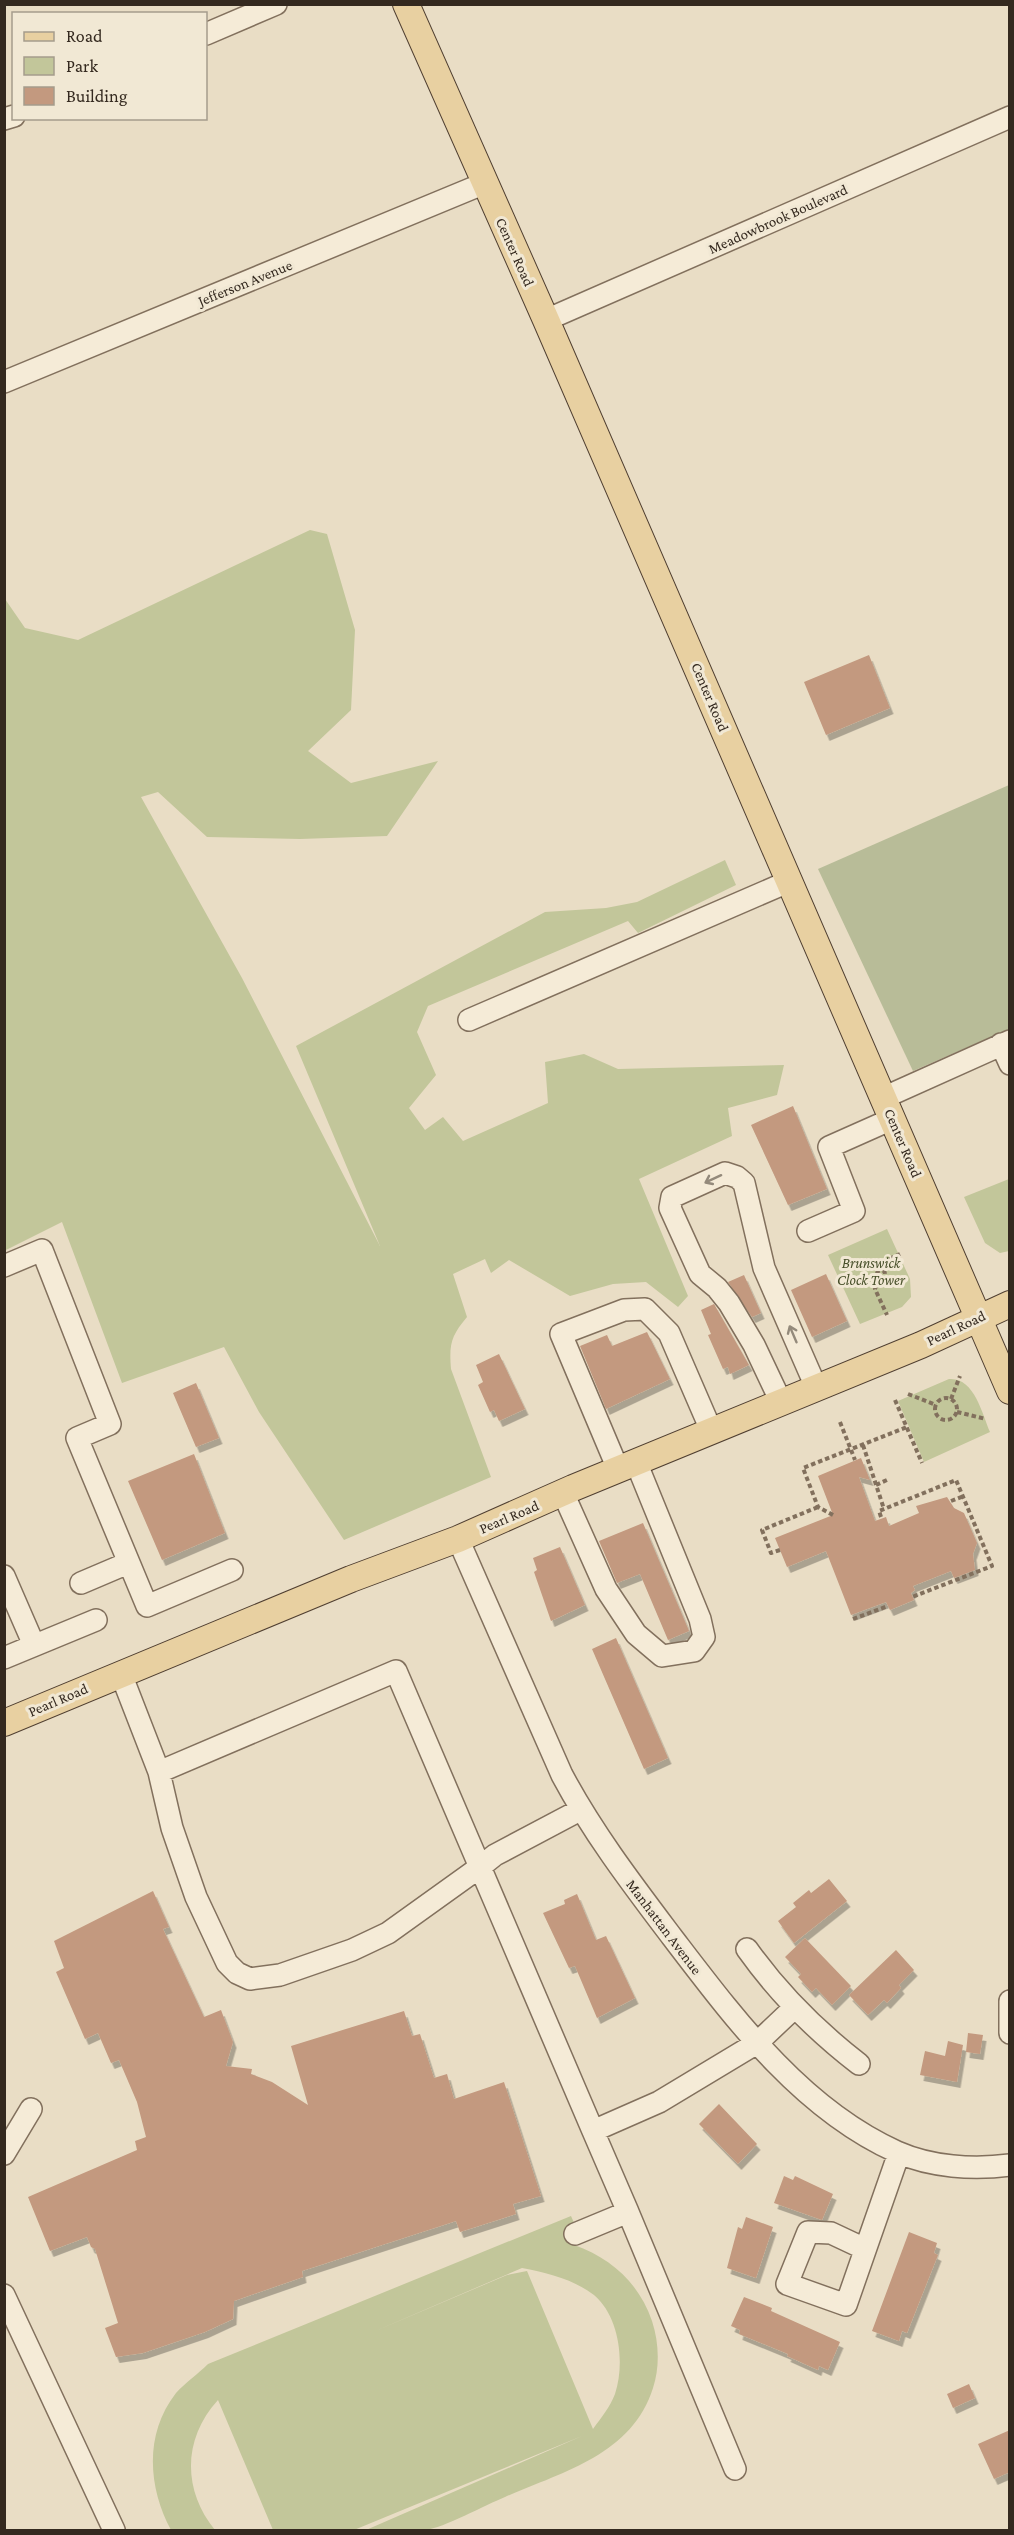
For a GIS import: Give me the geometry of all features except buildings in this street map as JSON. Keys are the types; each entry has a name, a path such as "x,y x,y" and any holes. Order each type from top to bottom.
{"main road":[{"name":"Center Road","path":"406,4 546,320 1010,1391"},
{"name":"Pearl Road","path":"4,1723 351,1579 458,1539 1010,1304"}],"street":[{"path":"207,34 276,4"},
{"name":"Meadowbrook Boulevard","path":"546,320 1010,117"},
{"name":"Jefferson Avenue","path":"4,382 485,183"},
{"path":"469,1020 790,881"},
{"path":"808,1231 854,1210 829,1147 888,1108 1005,1042 1010,1064"},
{"path":"781,1401 754,1345 729,1303 717,1288 700,1274 670,1208 672,1197 725,1173 737,1177 744,1183 764,1268 816,1387"},
{"path":"4,1266 42,1250 110,1424 77,1438 147,1606 232,1570"},
{"path":"563,1493 606,1589 636,1634 662,1656 694,1651 704,1637 700,1619 561,1334 624,1310 645,1309 669,1333 711,1430"},
{"name":"Manhattan Avenue","path":"458,1539 580,1810 652,1911 757,2043 807,2093 866,2135 899,2152 960,2167 1010,2165"},
{"path":"81,1583 128,1563"},
{"path":"4,1576 34,1645"},
{"path":"4,1658 96,1620"},
{"path":"159,1772 396,1671 628,2212 735,2469"},
{"path":"121,1674 159,1772 172,1828 210,1929 227,1963 237,1973 250,1979 302,1968 388,1934 495,1855 580,1810"},
{"path":"747,1949 794,2008 825,2038 860,2064"},
{"path":"1010,2001 1010,2032"},
{"path":"593,2131 659,2102 757,2043 794,2008"},
{"path":"4,2154 31,2109"},
{"path":"865,2248 899,2152"},
{"path":"575,2234 628,2212"},
{"path":"4,2295 114,2530"}],"path":[{"path":"887,1316 875,1289 879,1278 877,1272 882,1271 887,1260 900,1254"},
{"path":"951,1399 960,1376"},
{"path":"908,1394 936,1406"},
{"path":"943,1399 951,1399 956,1404 957,1412 952,1419 941,1422 936,1406 943,1399"},
{"path":"895,1400 922,1463"},
{"path":"957,1412 986,1419"},
{"path":"840,1422 855,1460"},
{"path":"833,1515 818,1508 803,1468 907,1427"},
{"path":"863,1444 884,1509"},
{"path":"876,1485 890,1479"},
{"path":"881,1517 879,1511 956,1480 992,1566 912,1597"},
{"path":"951,1501 964,1496"},
{"path":"780,1550 771,1553 762,1530 818,1508"},
{"path":"853,1619 888,1606"}],"green space":[{"path":"310,530 327,534 355,630 351,710 308,751 351,783 438,761 387,836 300,839 207,837 158,792 141,797 242,978 380,1246 296,1046 545,912 606,908 637,902 725,860 736,885 638,933 628,921 428,1006 417,1032 436,1075 409,1108 425,1130 443,1117 463,1141 548,1103 545,1062 584,1054 618,1069 784,1065 777,1095 728,1108 732,1136 639,1179 688,1296 678,1307 646,1282 613,1284 570,1296 509,1260 491,1273 485,1259 453,1274 467,1317 452,1341 451,1369 491,1477 344,1540 259,1412 224,1347 122,1383 62,1222 4,1251 5,599 25,628 78,640"},
{"path":"1009,785 1009,1029 913,1071 818,869"},
{"path":"1009,1179 1009,1251 1000,1253 985,1243 964,1197"},
{"name":"Brunswick Clock Tower","path":"887,1229 910,1279 911,1297 902,1307 860,1324 828,1255"},
{"path":"949,1379 958,1380 971,1390 990,1432 924,1462 898,1401"},
{"path":"571,2216 582,2241 574,2245 612,2265 640,2295 652,2321 658,2354 653,2388 643,2411 629,2430 612,2445 571,2469 453,2521 425,2530 410,2531 366,2530 582,2436 354,2530 273,2530 218,2400 206,2415 198,2431 191,2464 192,2481 197,2498 215,2530 171,2530 163,2513 154,2479 154,2443 158,2426 176,2393 208,2364","holes":["522,2268 569,2281 586,2289 603,2304 610,2316 618,2342 620,2369 611,2403 593,2429 527,2271 507,2275 373,2332"]}]}
